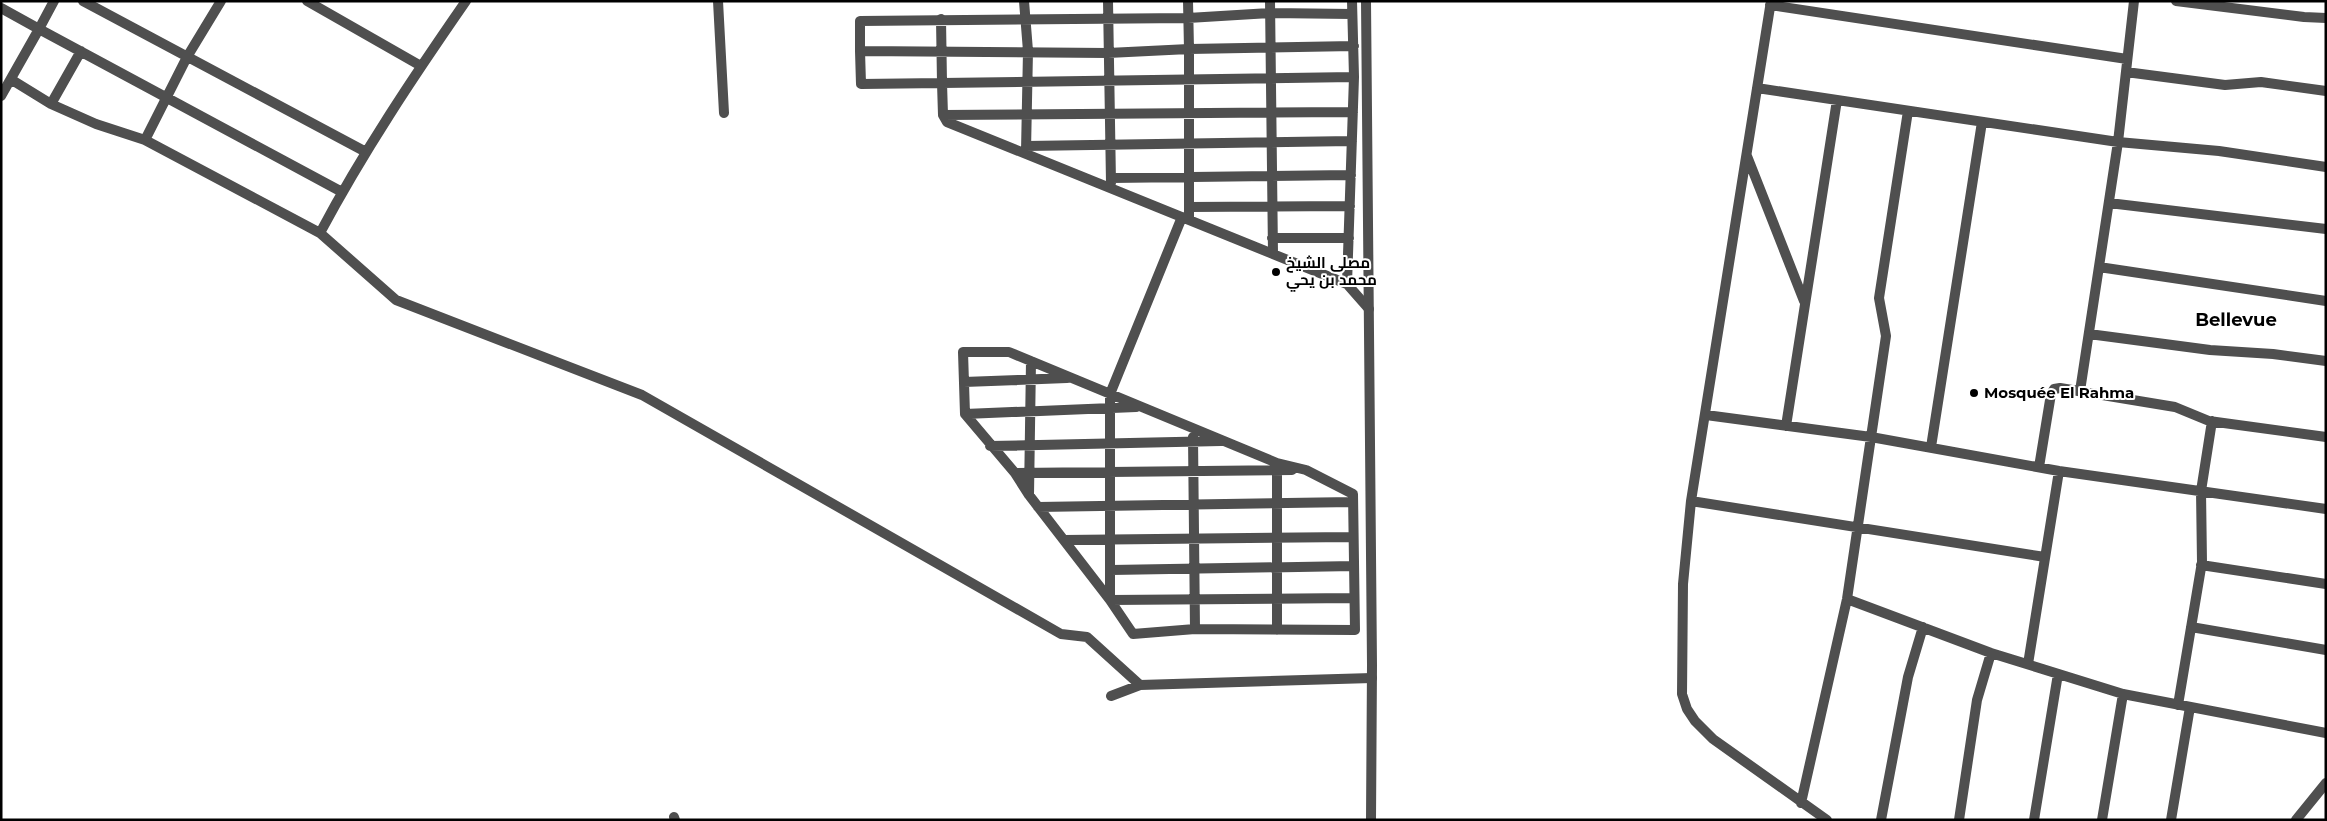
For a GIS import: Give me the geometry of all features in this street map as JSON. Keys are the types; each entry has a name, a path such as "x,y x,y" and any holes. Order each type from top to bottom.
{"street":[{"path":"1,96 12,80 54,1"},
{"path":"83,1 366,152"},
{"path":"146,140 187,56 221,1"},
{"path":"307,1 421,66"},
{"path":"320,233 366,152 421,66 466,1"},
{"path":"718,1 724,113"},
{"path":"1024,1 1028,51 1026,150"},
{"path":"1108,1 1111,183"},
{"path":"1110,600 1110,394 1190,207 1188,1"},
{"path":"1270,1 1269,48 1273,254"},
{"path":"1347,284 1354,77 1352,1"},
{"path":"1366,1 1372,678 1371,820"},
{"path":"2080,391 2118,142 2134,1"},
{"path":"2176,1 2326,18"},
{"path":"1826,820 1713,739 1686,709 1682,694 1683,584 1691,501 1771,3 2128,59"},
{"path":"1,8 342,192"},
{"path":"1352,14 1270,13 1188,18 860,21 861,84 1354,77"},
{"path":"941,19 943,115 947,122 1111,183 1186,219 1347,284 1369,309"},
{"path":"860,51 943,50 1108,53 1189,49 1354,46"},
{"path":"52,104 81,51"},
{"path":"2126,72 2225,85 2261,82 2326,91"},
{"path":"12,80 52,104 96,124 146,140 320,233 396,300 642,395 1061,634 1087,637 1140,685"},
{"path":"1757,88 2118,142 2219,151 2326,167"},
{"path":"1786,426 1837,100"},
{"path":"1801,803 1847,599 1856,527 1886,336 1879,298 1908,111"},
{"path":"943,115 1353,112"},
{"path":"1930,447 1982,122"},
{"path":"1026,150 1110,144 1352,141"},
{"path":"1746,155 1805,302"},
{"path":"1111,183 1189,177 1351,175"},
{"path":"2109,203 2326,229"},
{"path":"1190,207 1350,206"},
{"path":"1272,238 1349,238"},
{"path":"2099,267 2326,301"},
{"path":"2089,334 2210,350 2326,360"},
{"path":"1014,473 1193,471 1277,467 1306,470 1353,494 1355,630 1195,629 1133,634 1110,600 1028,495 1014,473 965,414 963,352 1009,352 1224,441 1277,467"},
{"path":"1028,495 1031,361"},
{"path":"964,382 1070,378"},
{"path":"2039,467 2051,394 2054,389 2060,388 2175,407 2212,421 2326,437"},
{"path":"965,414 1140,406"},
{"path":"1706,415 1871,437 2059,471 2326,509"},
{"path":"2178,705 2202,565 2201,491 2212,421"},
{"path":"1192,428 1195,629"},
{"path":"990,446 1224,441"},
{"path":"1277,467 1277,630"},
{"path":"2028,664 2059,471"},
{"path":"1691,501 2045,557"},
{"path":"1038,507 1353,502"},
{"path":"1064,540 1111,538 1353,537"},
{"path":"2202,565 2326,584"},
{"path":"1111,570 1354,566"},
{"path":"1110,600 1354,598"},
{"path":"1847,599 1991,653 2123,694 2326,733"},
{"path":"1881,820 1908,677 1923,627"},
{"path":"2191,627 2326,650"},
{"path":"1958,820 1977,700 1991,653"},
{"path":"2034,820 2058,674"},
{"path":"1111,696 1140,685 1372,678"},
{"path":"2102,820 2123,694"},
{"path":"2171,820 2190,707"},
{"path":"2296,820 2326,783"}],"place":[{"name":"مصلى الشيخ محمد بن يحي","path":"1276,272"},
{"name":"Mosquée El Rahma","path":"1974,393"}],"district":[{"name":"Bellevue","path":"2236,320"}]}
